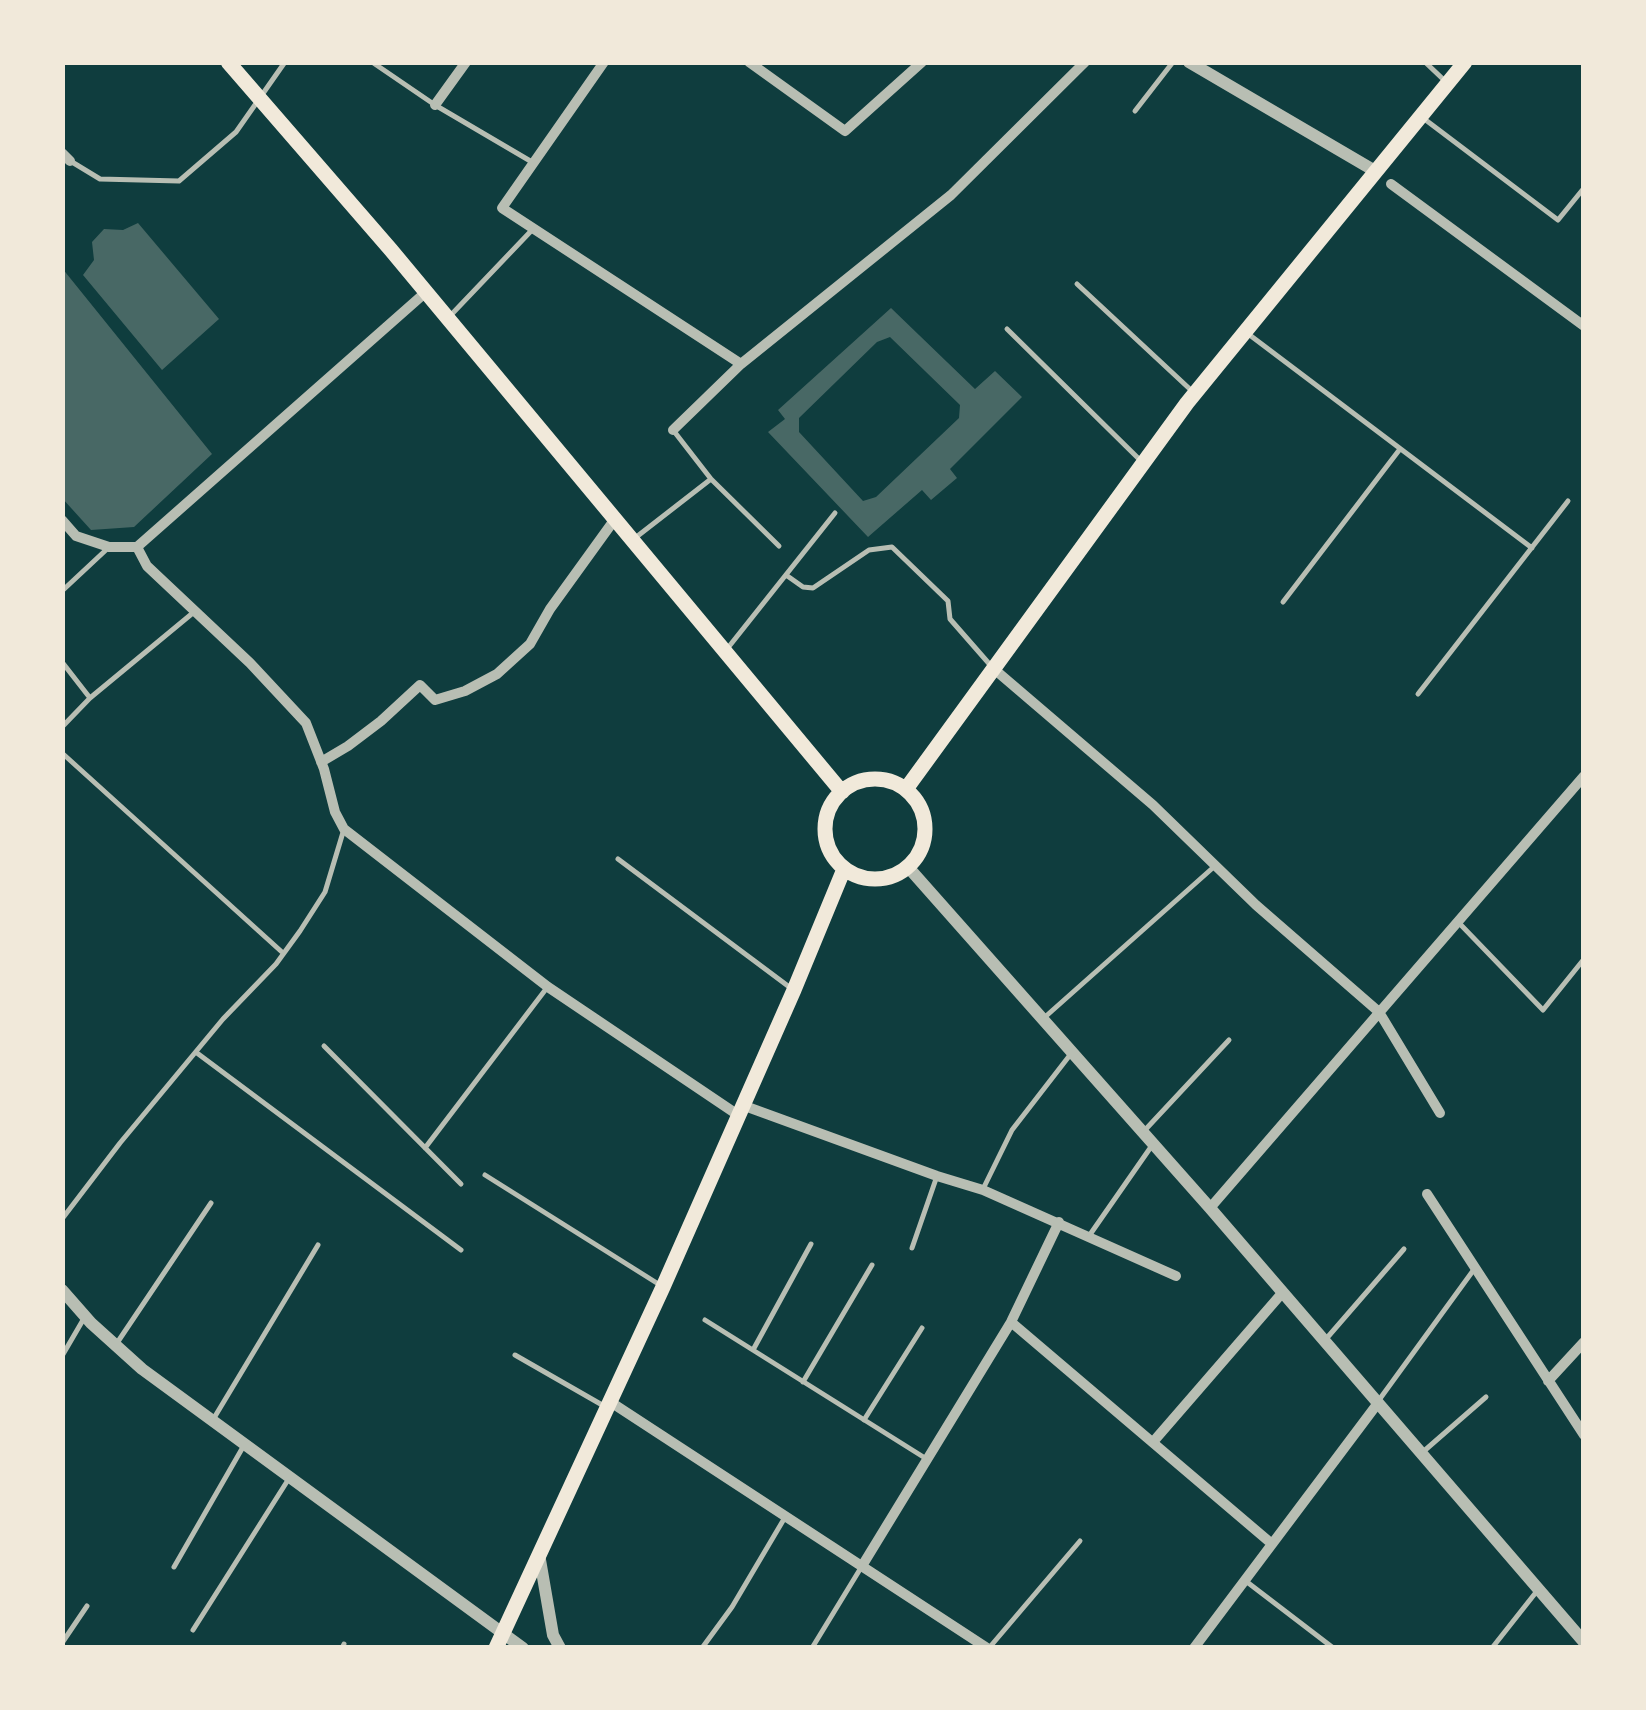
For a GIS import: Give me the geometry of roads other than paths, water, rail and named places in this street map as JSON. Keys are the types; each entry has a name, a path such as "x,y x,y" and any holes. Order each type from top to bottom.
{"main road":[{"path":"228,62 448,318 842,792"},
{"path":"906,790 1195,394 1465,62"},
{"path":"891,781 906,790 923,813 926,828 918,856 908,868 876,880 844,869 828,846 825,831 832,803 856,782 891,781"},
{"path":"499,1640 663,1286 844,869"}],"street":[{"path":"435,105 466,62"},
{"path":"604,62 502,208 741,364"},
{"path":"749,62 845,130 922,62"},
{"path":"673,430 741,364 951,194 1086,62"},
{"path":"1190,62 1375,171"},
{"path":"1390,184 1584,326"},
{"path":"62,520 76,536 109,546 137,547 426,292"},
{"path":"322,762 381,721 420,685 435,700 465,691 497,674 530,644 550,609 615,519"},
{"path":"137,547 148,566 250,663 306,724 344,829 548,987 740,1110 982,1190 1176,1276"},
{"path":"994,670 1153,805 1256,905 1379,1012 1440,1113"},
{"path":"1210,1208 1584,776"},
{"path":"908,868 1210,1208 1584,1642"},
{"path":"1427,1194 1584,1435"},
{"path":"862,1566 1011,1322 1059,1222"},
{"path":"62,1290 142,1369 499,1640 523,1648"},
{"path":"1153,1442 1283,1292"},
{"path":"1011,1322 1272,1544"},
{"path":"1548,1381 1584,1342"},
{"path":"1200,1646 1378,1402"},
{"path":"608,1404 988,1648"},
{"path":"539,1554 554,1635 560,1648"}],"lane":[{"path":"66,157 100,179 179,181 236,132 285,62"},
{"path":"372,62 435,105 535,164"},
{"path":"1135,111 1172,62"},
{"path":"1425,62 1448,84"},
{"path":"1420,116 1558,220 1584,188"},
{"path":"448,318 534,228"},
{"path":"1077,284 1195,394"},
{"path":"1007,328 1143,464"},
{"path":"1245,332 1532,548"},
{"path":"673,430 711,479 779,546"},
{"path":"1283,602 1400,448"},
{"path":"632,540 711,479"},
{"path":"1418,694 1568,501"},
{"path":"725,651 835,513"},
{"path":"62,592 109,546"},
{"path":"786,575 803,587 812,588 869,550 892,547 948,601 950,619 994,670"},
{"path":"62,727 90,698 194,612"},
{"path":"62,662 90,698"},
{"path":"62,754 284,954"},
{"path":"62,1219 223,1019 284,954 324,892 344,829"},
{"path":"618,858 794,990"},
{"path":"1042,1019 1216,866"},
{"path":"1458,922 1542,1010 1584,959"},
{"path":"426,1148 548,987"},
{"path":"1143,1132 1229,1040"},
{"path":"324,1046 461,1184"},
{"path":"197,1052 461,1250"},
{"path":"982,1190 1012,1130 1072,1052"},
{"path":"1089,1236 1153,1144"},
{"path":"485,1175 663,1286"},
{"path":"912,1248 937,1176"},
{"path":"116,1346 210,1203"},
{"path":"212,1421 318,1244"},
{"path":"753,1350 811,1244"},
{"path":"1324,1342 1404,1250"},
{"path":"804,1382 872,1265"},
{"path":"1378,1402 1475,1268"},
{"path":"62,1356 85,1316"},
{"path":"705,1320 928,1460"},
{"path":"864,1420 922,1328"},
{"path":"515,1355 608,1404"},
{"path":"1421,1454 1486,1397"},
{"path":"174,1568 245,1444"},
{"path":"193,1630 290,1478"},
{"path":"702,1648 732,1608 785,1516"},
{"path":"988,1648 1080,1542"},
{"path":"812,1648 862,1566"},
{"path":"1245,1580 1332,1647"},
{"path":"1492,1648 1538,1589"},
{"path":"62,1642 87,1606"}]}
